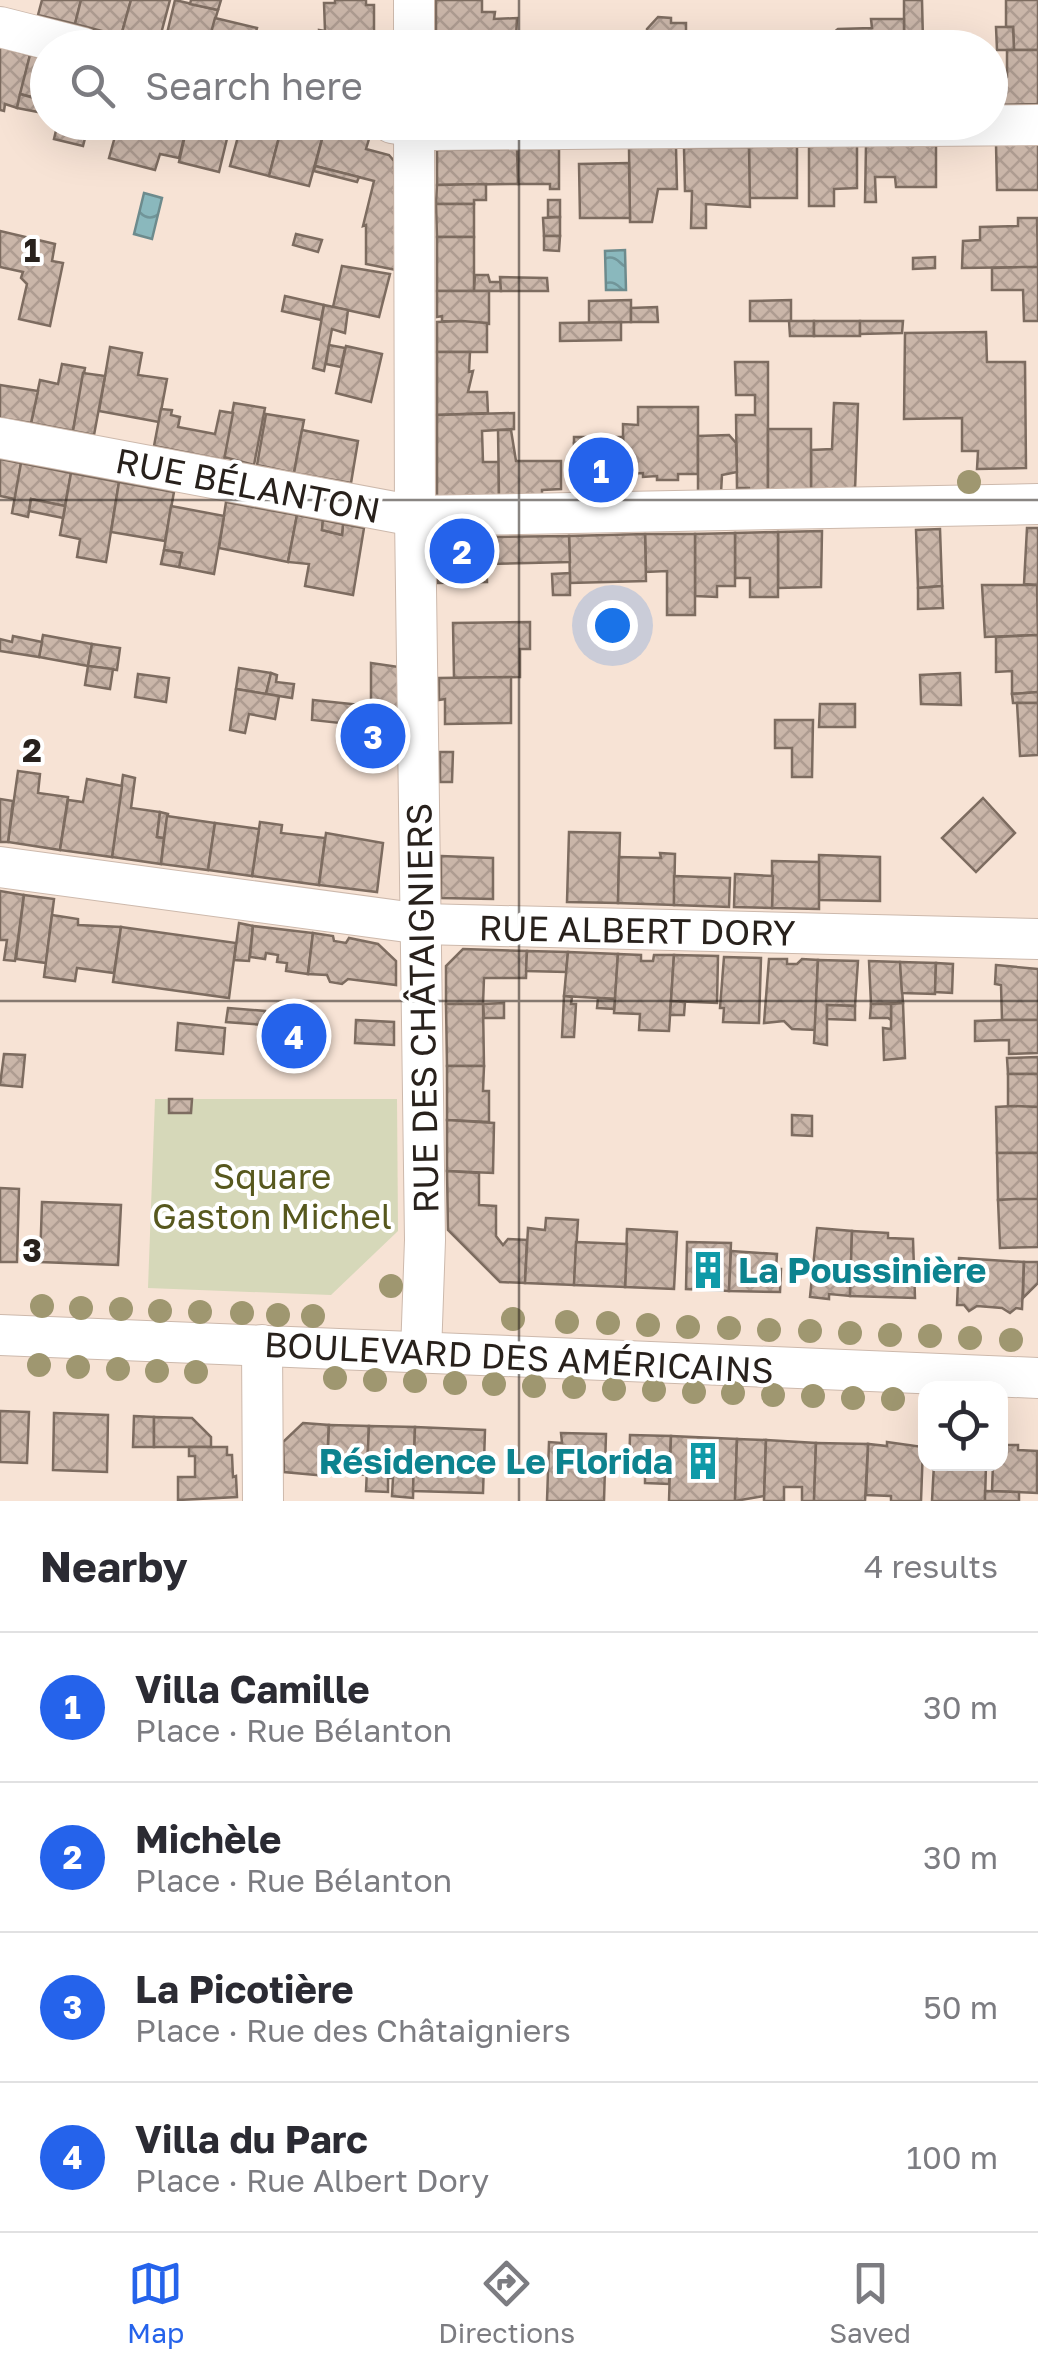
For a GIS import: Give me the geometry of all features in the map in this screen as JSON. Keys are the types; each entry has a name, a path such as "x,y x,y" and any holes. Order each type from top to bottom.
{"street":[{"path":"414,0 414,30"},
{"path":"0,27 30,35"},
{"path":"1008,126 1038,126"},
{"name":"RUE DES CHÂTAIGNIERS","path":"406,140 422,924 425,1240 421,1353"},
{"name":"RUE BÉLANTON","path":"0,438 415,516 1038,504"},
{"name":"RUE ALBERT DORY","path":"0,867 422,924 1038,939"},
{"name":"BOULEVARD DES AMÉRICAINS","path":"0,1335 1038,1378"},
{"path":"262,1346 263,1501"}],"green space":[{"name":"Square Gaston Michel","path":"155,1099 397,1099 398,1231 331,1295 148,1288"}],"water":[{"path":"144,193 162,198 152,239 134,234"},
{"path":"625,250 626,290 606,290 605,251"}],"building":[{"path":"42,0 81,0 75,24 38,15"},
{"path":"81,0 131,0 123,30 98,30 75,24"},
{"path":"131,0 170,0 162,30 123,30"},
{"path":"175,0 218,10 212,30 168,30"},
{"path":"191,0 221,0 218,10 190,4"},
{"path":"366,0 366,5 374,5 374,30 325,30 324,3"},
{"path":"436,0 482,0 482,12 495,12 494,19 517,18 516,30 436,30"},
{"path":"904,0 922,0 923,30 904,30"},
{"path":"1006,0 1038,0 1038,50 1014,50 1013,27 1006,27"},
{"path":"658,17 671,18 671,23 686,23 686,30 647,29"},
{"path":"215,18 257,28 256,30 212,30"},
{"path":"871,19 904,19 904,30 837,30 838,29 872,28"},
{"path":"1013,27 1014,50 1008,50 1008,30 996,30"},
{"path":"0,47 30,55 17,108 5,104 4,111 0,110"},
{"path":"1008,50 1038,50 1038,104 1008,105"},
{"path":"30,55 30,96 20,94"},
{"path":"20,94 30,97 30,110 17,108"},
{"path":"58,140 85,140 83,146"},
{"path":"114,140 184,140 179,158 160,154 155,170 109,158"},
{"path":"184,140 227,140 219,172 179,162"},
{"path":"237,140 278,140 269,176 230,166"},
{"path":"278,140 322,140 309,186 269,176"},
{"path":"322,140 369,140 366,149 389,155 394,161 396,270 366,264 366,225 363,226 374,181 315,166"},
{"path":"1038,143 1038,190 997,190 996,144"},
{"path":"936,144 936,187 896,187 895,177 875,177 876,202 865,202 866,145"},
{"path":"857,145 857,188 834,189 834,206 809,206 809,146"},
{"path":"797,146 797,198 749,198 749,147"},
{"path":"676,147 677,189 658,189 652,222 630,222 629,148"},
{"path":"749,147 750,207 706,204 706,228 691,228 692,191 685,191 684,148"},
{"path":"517,149 559,149 559,189 550,189 550,184 518,184"},
{"path":"517,149 518,184 437,185 437,150"},
{"path":"629,163 630,218 580,218 579,164"},
{"path":"315,166 359,177 357,182 314,171"},
{"path":"486,184 486,200 474,200 474,204 436,204 437,185"},
{"path":"548,200 560,200 560,217 548,217"},
{"path":"436,204 474,204 474,237 437,237"},
{"path":"560,217 560,236 544,236 543,218"},
{"path":"1018,218 1037,218 1038,267 962,268 963,241 980,240 980,227 1018,226"},
{"path":"0,231 55,244 52,261 63,263 50,326 19,319 27,284 21,278 23,272 0,267"},
{"path":"296,234 322,240 318,252 293,245"},
{"path":"544,236 560,236 559,251 544,250"},
{"path":"437,237 474,237 474,291 437,291"},
{"path":"935,257 935,268 913,269 913,258"},
{"path":"342,266 390,274 379,317 333,307"},
{"path":"1038,267 1038,321 1024,321 1023,290 992,290 992,268"},
{"path":"475,275 488,275 490,282 501,282 501,291 474,291"},
{"path":"500,277 547,278 548,291 501,291"},
{"path":"437,291 489,291 489,324 442,321 442,316 437,317"},
{"path":"285,296 324,305 321,320 282,311"},
{"path":"631,300 631,322 589,323 589,301"},
{"path":"791,300 791,321 750,321 750,301"},
{"path":"324,305 348,310 345,333 332,329 324,371 313,368"},
{"path":"657,307 658,322 631,322 631,308"},
{"path":"789,321 814,321 814,336 790,336"},
{"path":"814,321 860,321 860,336 814,336"},
{"path":"860,321 903,321 902,333 860,334"},
{"path":"437,322 487,323 487,352 437,352"},
{"path":"621,322 621,340 560,341 560,323"},
{"path":"986,332 987,362 1025,362 1026,468 977,469 978,451 962,451 962,418 904,419 905,333"},
{"path":"329,345 345,348 341,367 326,364"},
{"path":"346,346 382,354 371,402 336,393"},
{"path":"110,347 142,353 138,375 167,379 159,422 99,411"},
{"path":"437,352 470,352 469,372 473,371 468,392 487,392 488,413 437,415"},
{"path":"735,362 768,362 768,492 749,493 749,488 737,488 736,415 755,415 755,395 736,395"},
{"path":"62,364 85,368 73,431 31,423 40,380 58,384"},
{"path":"83,373 105,376 94,435 73,431"},
{"path":"0,385 38,391 31,423 0,418"},
{"path":"234,403 265,408 254,465 224,457"},
{"path":"834,403 858,404 855,491 811,492 811,450 832,449"},
{"path":"638,407 698,407 698,474 678,474 678,480 657,480 657,476 643,477 643,473 623,474 623,424 638,425"},
{"path":"161,409 172,410 171,415 180,417 178,427 215,434 220,411 233,413 224,460 154,446"},
{"path":"514,413 514,429 482,431 483,462 499,462 499,496 437,498 437,415"},
{"path":"266,414 304,420 294,473 257,465"},
{"path":"768,429 811,429 811,492 768,492"},
{"path":"302,430 358,441 351,483 294,473"},
{"path":"498,430 511,430 516,461 561,461 561,489 542,490 542,496 499,496"},
{"path":"729,435 736,443 737,472 722,475 721,493 698,493 698,436"},
{"path":"574,437 605,437 605,443 574,443"},
{"path":"605,437 623,437 624,494 579,495 574,443 605,443"},
{"path":"0,459 21,463 15,499 0,496"},
{"path":"21,463 71,473 65,506 31,499 28,517 12,513"},
{"path":"71,473 119,482 106,562 77,557 80,539 60,535"},
{"path":"119,482 174,492 165,541 111,532"},
{"path":"31,499 65,506 63,518 29,511"},
{"path":"226,502 297,515 288,562 219,548"},
{"path":"171,506 224,516 214,574 179,567 182,553 164,550"},
{"path":"297,515 323,520 322,530 342,535 343,524 364,528 353,595 305,586 309,564 288,562"},
{"path":"323,520 343,524 342,535 322,530"},
{"path":"1027,528 1038,528 1038,585 1024,584"},
{"path":"940,529 942,586 918,588 916,530"},
{"path":"822,531 821,587 778,588 778,532"},
{"path":"778,532 778,597 750,597 750,578 735,578 735,533"},
{"path":"735,533 735,586 717,586 717,597 695,596 695,534"},
{"path":"645,534 695,534 695,615 667,615 667,571 646,572"},
{"path":"645,534 646,581 570,583 569,536"},
{"path":"569,536 570,562 487,564 486,537"},
{"path":"486,537 487,582 438,583 437,538"},
{"path":"164,550 182,553 179,567 161,564"},
{"path":"570,573 570,595 553,595 552,574"},
{"path":"982,585 1037,585 1038,635 985,637"},
{"path":"942,586 943,608 918,609 918,588"},
{"path":"530,622 530,649 520,649 520,677 454,678 453,623"},
{"path":"43,635 92,644 88,666 39,657"},
{"path":"1038,635 1038,692 1012,694 1012,671 996,672 996,637"},
{"path":"13,636 42,642 39,657 0,651 0,639 12,642"},
{"path":"92,644 120,648 117,670 88,666"},
{"path":"371,663 399,667 400,709 371,706"},
{"path":"88,666 113,669 110,689 85,685"},
{"path":"239,668 271,673 266,694 236,689"},
{"path":"271,673 277,675 276,682 294,684 292,698 266,694"},
{"path":"960,673 961,705 921,704 920,675"},
{"path":"138,674 169,678 166,702 135,697"},
{"path":"511,677 511,723 445,724 445,699 439,700 439,678"},
{"path":"236,689 279,696 275,719 249,714 245,733 230,730"},
{"path":"1038,692 1038,703 1013,703 1012,694"},
{"path":"313,700 400,709 395,757 375,755 376,750 347,748 350,724 312,720"},
{"path":"1017,703 1038,703 1038,755 1020,756"},
{"path":"820,704 855,704 855,727 819,727"},
{"path":"775,720 813,720 812,777 792,777 792,748 775,748"},
{"path":"440,752 453,752 452,782 440,782"},
{"path":"18,771 40,774 38,793 68,797 60,850 8,842"},
{"path":"123,775 135,778 131,808 160,812 157,837 164,838 161,864 112,857"},
{"path":"87,779 122,786 112,857 60,850 68,800 83,802"},
{"path":"983,798 1015,833 976,872 942,838"},
{"path":"0,799 13,801 8,842 0,842"},
{"path":"160,812 168,814 164,838 157,837"},
{"path":"167,816 215,823 208,870 161,864"},
{"path":"260,822 282,825 281,833 325,838 319,885 252,876"},
{"path":"215,823 259,829 252,876 208,870"},
{"path":"569,832 620,833 618,903 567,902"},
{"path":"326,833 383,843 377,892 319,885"},
{"path":"660,853 675,854 674,905 618,903 619,857 661,858"},
{"path":"819,855 880,857 880,901 819,900"},
{"path":"441,856 493,858 493,899 441,898"},
{"path":"772,861 819,862 819,909 772,908"},
{"path":"735,874 773,876 772,908 734,907"},
{"path":"674,876 730,878 729,907 674,905"},
{"path":"0,891 24,895 15,961 4,960 7,940 0,940"},
{"path":"24,895 54,899 46,963 16,959"},
{"path":"52,915 78,919 78,925 121,927 114,973 77,968 75,981 44,977"},
{"path":"239,923 253,926 249,961 234,960"},
{"path":"253,926 313,933 308,974 286,971 287,963 277,962 278,955 266,953 265,959 250,957"},
{"path":"121,927 236,943 229,998 113,982"},
{"path":"313,933 333,936 334,941 346,943 349,938 378,944 396,961 396,985 348,979 342,984 330,982 327,975 308,974"},
{"path":"463,949 527,951 526,978 484,978 483,1004 446,1004 446,966"},
{"path":"527,951 568,952 566,972 526,971"},
{"path":"568,952 618,954 615,999 564,996"},
{"path":"618,954 641,955 641,961 653,961 654,955 674,955 669,1031 639,1030 640,1014 614,1013"},
{"path":"674,955 718,956 717,1003 671,1001"},
{"path":"724,957 761,958 759,1023 723,1022 724,1008 720,1008"},
{"path":"769,959 787,959 787,964 797,964 802,959 818,960 815,1030 792,1029 784,1021 764,1023"},
{"path":"818,960 858,961 855,1006 827,1005 827,1045 814,1043"},
{"path":"869,961 900,962 903,1003 871,1004"},
{"path":"900,962 936,963 935,994 902,993"},
{"path":"936,963 953,964 952,993 935,992"},
{"path":"996,965 1038,969 1038,1020 1002,1020 1001,985 995,984"},
{"path":"564,996 572,997 571,1004 576,1004 574,1037 562,1037"},
{"path":"598,998 615,999 614,1009 597,1008"},
{"path":"671,1001 685,1002 684,1015 670,1015"},
{"path":"504,1003 504,1018 484,1018 483,1004"},
{"path":"903,1003 905,1058 884,1060 883,1028 891,1029 891,1004"},
{"path":"446,1004 483,1004 484,1066 447,1066"},
{"path":"871,1004 891,1004 891,1020 870,1018"},
{"path":"827,1005 855,1006 855,1020 827,1019"},
{"path":"228,1008 265,1011 264,1025 226,1022"},
{"path":"356,1020 394,1022 394,1045 355,1043"},
{"path":"1038,1020 1038,1053 1009,1054 1009,1040 975,1041 975,1021"},
{"path":"272,1021 317,1024 316,1049 308,1049 307,1066 288,1065 289,1049 270,1048"},
{"path":"178,1023 225,1028 223,1054 176,1050"},
{"path":"4,1054 25,1055 22,1087 0,1085"},
{"path":"1038,1057 1038,1074 1008,1074 1007,1058"},
{"path":"447,1066 484,1066 483,1091 489,1091 489,1122 447,1120"},
{"path":"1008,1074 1038,1074 1038,1107 1008,1107"},
{"path":"169,1099 192,1099 191,1113 169,1113"},
{"path":"996,1107 1038,1107 1038,1153 997,1153"},
{"path":"792,1115 812,1116 812,1136 792,1135"},
{"path":"447,1120 494,1123 493,1173 447,1171"},
{"path":"997,1153 1038,1153 1038,1199 998,1200"},
{"path":"447,1171 479,1173 479,1205 496,1206 496,1236 503,1245 508,1239 527,1240 525,1283 500,1282 448,1230"},
{"path":"0,1188 19,1189 17,1262 0,1262"},
{"path":"1038,1199 1038,1247 1000,1248 998,1200"},
{"path":"42,1202 121,1205 118,1265 40,1262"},
{"path":"546,1218 578,1220 574,1285 525,1283 528,1228 545,1230"},
{"path":"817,1228 852,1231 850,1296 810,1297"},
{"path":"627,1229 677,1232 674,1289 625,1287"},
{"path":"852,1231 913,1239 915,1298 850,1296"},
{"path":"576,1242 627,1244 625,1287 574,1285"},
{"name":"La Poussinière","path":"687,1242 731,1243 729,1291 686,1289"},
{"path":"731,1251 777,1254 780,1292 729,1291"},
{"path":"959,1258 1024,1262 1022,1309 1010,1313 1002,1308 977,1306 969,1311 964,1305 957,1305"},
{"path":"1024,1262 1038,1262 1038,1283 1023,1298"},
{"path":"0,1411 29,1412 27,1463 0,1462"},
{"path":"54,1413 108,1415 107,1472 53,1470"},
{"path":"134,1416 154,1417 154,1447 133,1447"},
{"path":"154,1417 192,1418 211,1437 211,1447 154,1447"},
{"path":"303,1423 329,1425 326,1476 284,1472 283,1442"},
{"path":"329,1425 369,1426 367,1475 327,1472"},
{"path":"369,1426 415,1427 413,1498 392,1496 393,1478 388,1478 388,1492 366,1491"},
{"path":"415,1427 485,1430 483,1493 413,1491"},
{"path":"561,1433 606,1434 604,1501 547,1501 549,1442 562,1443"},
{"path":"630,1435 671,1436 669,1484 645,1483 645,1473 629,1472"},
{"name":"Résidence Le Florida","path":"671,1436 737,1439 735,1501 669,1501"},
{"path":"737,1439 766,1440 764,1496 735,1501"},
{"path":"766,1440 816,1443 814,1501 802,1501 802,1487 784,1487 784,1501 764,1501"},
{"path":"887,1442 918,1446 921,1501 891,1501 891,1496 866,1495 868,1444 887,1446"},
{"path":"816,1443 868,1444 865,1501 814,1501"},
{"path":"1008,1445 1037,1451 1037,1493 992,1491 993,1471 1008,1471"},
{"path":"189,1447 227,1447 227,1455 232,1455 237,1497 178,1500 178,1477 195,1477 195,1456 189,1456"},
{"path":"934,1471 986,1471 985,1501 932,1501"},
{"path":"985,1491 1019,1492 1019,1501 985,1501"}],"place":[{"name":"Villa Camille","path":"601,470"},
{"name":"Michèle","path":"462,551"},
{"name":"La Picotière","path":"373,736"},
{"name":"Villa du Parc","path":"294,1036"},
{"name":"La Poussinière","path":"708,1270"},
{"name":"Résidence Le Florida","path":"703,1461"}]}
